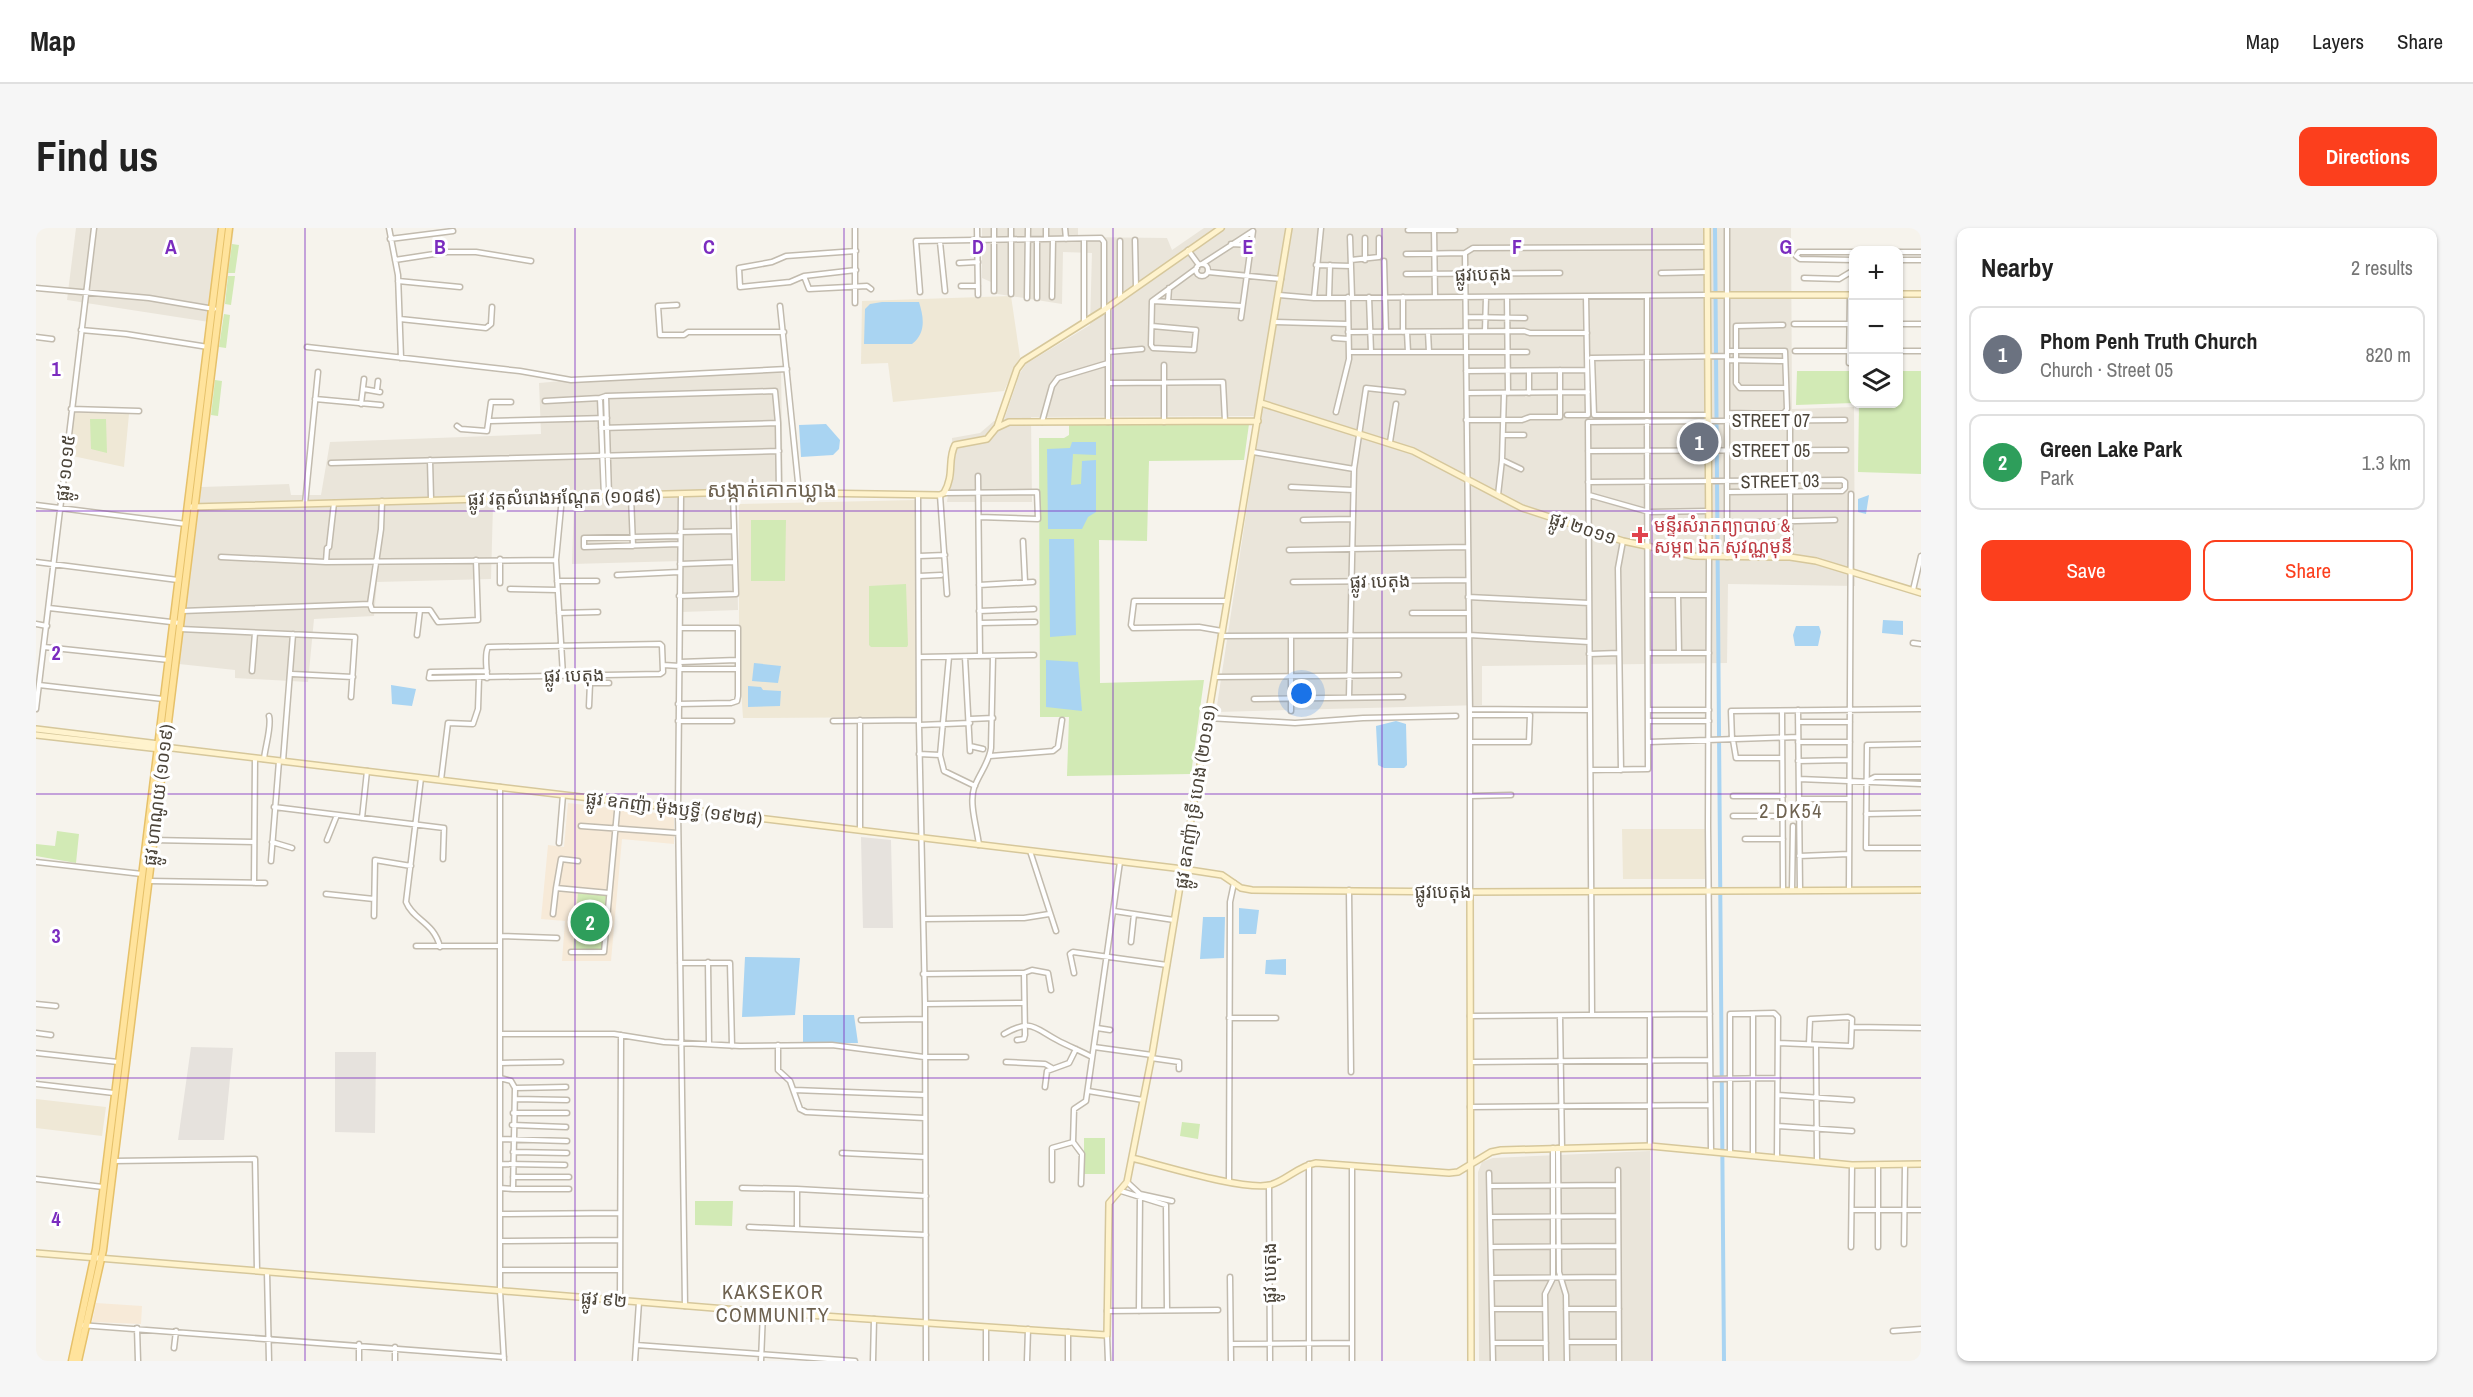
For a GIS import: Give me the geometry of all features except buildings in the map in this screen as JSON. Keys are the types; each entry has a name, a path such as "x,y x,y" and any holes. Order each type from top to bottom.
{"main road":[{"name":"ផ្លូវ ហាណូយ (១០១៩)","path":"72,1361 98,1259 148,881 150,840 169,660 182,611 208,347 216,309 222,228"},
{"name":"ផ្លូវ ហាណូយ (១០១៩)","path":"160,747 178,625 179,580 186,524 191,507 216,309 229,228"},
{"path":"942,494 952,473 954,447 987,439 996,428 1015,374 1023,361 1106,309 1212,231 1221,228"},
{"name":"ផ្លូវ ឧកញ៉ា ទ្រី ហេង (២០១១)","path":"1107,1335 1108,1203 1127,1182 1152,1057 1289,228"},
{"path":"1707,228 1711,557"},
{"path":"1903,294 1921,294"},
{"path":"1709,295 1849,295"},
{"name":"ផ្លូវ ២០១១","path":"1261,403 1390,442 1428,457 1522,508 1623,542 1711,557 1790,557 1921,593"},
{"path":"996,428 1009,422 1258,422"},
{"name":"ផ្លូវ វត្តសំរោងអណ្ដែត (១០៨៩)","path":"191,507 733,492 942,494"},
{"name":"ផ្លូវ ឧកញ៉ា ម៉ុងឫទ្ធី (១៩២៨)","path":"36,729 160,747"},
{"name":"ផ្លូវ ឧកញ៉ា ម៉ុងឫទ្ធី (១៩២៨)","path":"36,735 368,771 1183,869"},
{"name":"ផ្លូវ ហាណូយ (១០១៩)","path":"98,1259 103,1187 110,1160 114,1093 143,874 150,840"},
{"name":"ផ្លូវបេតុង","path":"1183,869 1222,874 1241,888 1252,890 1470,892 1921,890"},
{"path":"1470,892 1471,1361"},
{"path":"1132,1158 1229,1182 1269,1185 1309,1164 1449,1173 1458,1172 1491,1152 1558,1148 1650,1146 1852,1165 1921,1164"},
{"name":"ផ្លូវ ៩២","path":"36,1253 763,1312 1107,1335"},
{"name":"ផ្លូវ ហាណូយ (១០១៩)","path":"78,1361 83,1325"}],"street":[{"name":"ផ្លូវ ១០១៥","path":"36,709 94,228"},
{"path":"389,228 398,281 401,359"},
{"path":"855,228 855,303"},
{"path":"978,228 978,295"},
{"path":"994,228 994,291"},
{"path":"1011,228 1011,294"},
{"path":"1027,298 1028,228"},
{"path":"1046,228 1046,239"},
{"path":"1065,228 1066,239"},
{"path":"1314,298 1321,228"},
{"path":"1726,557 1727,228"},
{"path":"1434,229 1435,297"},
{"path":"1152,301 1252,230 1241,318"},
{"path":"1408,230 1455,230"},
{"path":"390,239 453,231"},
{"path":"1336,412 1344,383 1348,352 1350,237"},
{"path":"920,292 916,241 1101,238 1104,242 1108,422"},
{"path":"1365,238 1365,260"},
{"path":"1351,260 1379,257 1379,238"},
{"path":"1052,297 1053,239"},
{"path":"1084,239 1084,322"},
{"path":"1037,240 1037,298"},
{"path":"1135,240 1136,288"},
{"path":"1120,241 1120,299"},
{"path":"940,242 945,291"},
{"path":"1230,244 1251,245"},
{"path":"1406,254 1465,253 1473,248 1707,248"},
{"path":"1188,250 1200,266 1199,275 1203,276 1208,273 1281,279"},
{"path":"856,251 786,256 772,262 738,267 740,287 743,289 790,282 804,276 856,270"},
{"path":"395,260 447,252 476,252 531,261"},
{"path":"1849,252 1799,252 1796,256 1800,259 1849,260"},
{"path":"1903,252 1921,252"},
{"path":"1465,253 1470,892"},
{"path":"1903,260 1921,260"},
{"path":"1384,261 1386,332"},
{"path":"959,262 978,262"},
{"path":"1316,265 1351,266"},
{"path":"1200,266 1207,267 1208,273"},
{"path":"1329,298 1330,266"},
{"path":"1661,273 1707,272"},
{"name":"ផ្លូវបេតុង","path":"1406,274 1560,273"},
{"path":"1804,278 1839,279 1849,273"},
{"path":"804,276 808,289 867,286 872,290"},
{"path":"398,281 460,288"},
{"path":"961,286 978,286"},
{"path":"36,288 149,298 216,309"},
{"path":"1168,302 1169,288"},
{"path":"1279,296 1329,298 1709,295"},
{"path":"1586,296 1594,415 1647,415 1709,419"},
{"path":"1647,296 1647,415"},
{"path":"1369,297 1371,352"},
{"path":"1403,297 1408,352"},
{"path":"1485,331 1486,297"},
{"path":"1498,495 1508,371 1507,297"},
{"path":"1152,301 1242,306"},
{"path":"1152,301 1152,326 1153,348 1191,351 1196,347 1196,330 1152,326"},
{"path":"677,305 658,306 660,335 684,335 688,332 784,332"},
{"path":"780,306 799,492"},
{"path":"400,319 486,328 491,324 492,307"},
{"path":"1466,317 1525,318"},
{"path":"1275,322 1348,324"},
{"path":"1794,324 1849,324"},
{"path":"1903,324 1921,324"},
{"path":"1783,325 1736,326 1736,382 1740,388 1786,388"},
{"path":"81,330 126,334 208,347"},
{"path":"1348,332 1587,333"},
{"path":"1428,332 1429,352"},
{"path":"36,337 52,339"},
{"path":"1334,339 1348,339"},
{"path":"307,347 520,371 571,380 787,369"},
{"path":"1108,352 1142,349"},
{"path":"1589,358 1710,357 1726,356 1736,351 1783,351 1787,409 1785,412 1727,413"},
{"path":"1795,351 1849,351"},
{"path":"1903,351 1921,351"},
{"path":"1348,352 1527,352"},
{"path":"1726,356 1735,360 1785,361"},
{"path":"1567,415 1588,415 1589,358"},
{"path":"1042,422 1052,386 1058,378 1108,363"},
{"path":"1164,365 1164,422"},
{"path":"1467,420 1504,421 1530,417 1559,418 1561,416 1560,370"},
{"path":"1466,371 1587,370"},
{"path":"1529,371 1530,393"},
{"path":"305,504 318,372"},
{"path":"361,404 364,380"},
{"path":"363,389 378,391 378,381"},
{"path":"1108,383 1223,382 1225,422"},
{"path":"1349,697 1351,519 1359,433 1367,388 1403,392"},
{"path":"545,401 606,396 772,390 777,395 779,492"},
{"path":"1467,393 1588,392"},
{"path":"606,396 608,456 606,496"},
{"path":"600,398 606,496"},
{"path":"315,399 381,405"},
{"path":"457,426 461,429 487,431 491,402 511,402"},
{"path":"1390,442 1396,404"},
{"path":"71,409 139,411"},
{"path":"490,421 607,418"},
{"name":"STREET 07","path":"1588,451 1588,422 1709,419 1725,421 1845,420"},
{"path":"1790,420 1790,557"},
{"path":"1591,770 1648,769 1647,421"},
{"path":"601,428 778,423"},
{"path":"1503,435 1524,435"},
{"name":"STREET 05","path":"1588,451 1846,450"},
{"path":"331,463 779,451"},
{"path":"1588,451 1592,1015"},
{"path":"1253,452 1354,469"},
{"path":"430,460 431,499"},
{"path":"1502,460 1521,469"},
{"path":"978,476 980,656"},
{"path":"1819,480 1819,491"},
{"name":"STREET 03","path":"1588,482 1819,480 1845,482 1844,490 1727,492"},
{"path":"1291,487 1353,490"},
{"path":"679,596 736,594 733,492"},
{"path":"947,594 942,494 1037,492 1038,519 979,518"},
{"path":"918,494 919,754 925,1004 926,1361"},
{"path":"681,495 678,833 685,1306"},
{"path":"1588,495 1649,512 1710,511"},
{"path":"1849,890 1851,495"},
{"path":"631,496 633,546"},
{"path":"562,497 556,560 563,675"},
{"path":"382,501 381,529 370,604 375,611 432,611 435,621 438,622 478,620 476,560"},
{"path":"326,562 327,548 330,547 334,503"},
{"path":"36,505 186,524"},
{"path":"1303,520 1351,519"},
{"path":"1727,523 1835,520"},
{"path":"680,544 584,547 585,538 633,538 734,531"},
{"path":"1023,541 1024,582"},
{"path":"1621,770 1618,568 1623,542"},
{"path":"1289,550 1468,547"},
{"path":"919,555 945,555"},
{"path":"1913,590 1921,556"},
{"path":"221,557 326,562 556,560"},
{"path":"1711,557 1708,595 1711,740 1711,1150"},
{"path":"500,559 500,583"},
{"path":"36,562 179,580"},
{"path":"680,564 735,562"},
{"path":"617,575 680,572"},
{"path":"919,576 941,575"},
{"name":"ផ្លូវ បេតុង","path":"1293,582 1468,580"},
{"path":"557,581 597,581"},
{"path":"979,585 1034,582"},
{"path":"510,590 557,590"},
{"path":"1648,595 1708,595"},
{"path":"1678,595 1679,653"},
{"path":"1468,597 1589,603"},
{"path":"1228,601 1134,601 1131,625 1133,628 1199,627 1222,634 1469,635 1589,642"},
{"path":"182,611 370,604"},
{"path":"49,608 255,633 355,637 351,697"},
{"path":"980,611 1034,609"},
{"path":"417,635 420,610"},
{"path":"559,613 598,612"},
{"path":"1412,614 1468,613"},
{"path":"980,623 1035,622"},
{"path":"36,624 47,626"},
{"path":"678,704 737,701 738,628 680,628"},
{"path":"252,670 255,633"},
{"path":"271,861 274,807 292,674 293,634"},
{"path":"1291,636 1291,711"},
{"path":"1913,643 1921,644"},
{"path":"487,678 486,650 488,647 660,644 663,646 663,665 737,669"},
{"path":"44,647 169,660"},
{"path":"1589,654 1619,653"},
{"path":"1648,653 1709,653"},
{"path":"919,657 1034,655"},
{"path":"979,845 973,795 990,756 993,718 993,656"},
{"path":"949,657 940,755 944,771 975,786"},
{"path":"965,657 970,749 983,748"},
{"path":"680,666 737,660"},
{"name":"ផ្លូវ បេតុង","path":"487,671 430,672 429,674 430,679 661,673 663,665"},
{"path":"292,674 353,677"},
{"path":"589,675 589,706"},
{"path":"1215,677 1399,675"},
{"path":"441,780 448,723 473,724 478,709 479,678"},
{"path":"590,683 609,683"},
{"path":"39,685 164,699"},
{"path":"1254,699 1403,697"},
{"path":"1470,709 1590,710"},
{"path":"1782,758 1735,758 1731,711 1921,709"},
{"path":"1648,710 1709,710"},
{"path":"1798,710 1800,890"},
{"path":"1782,711 1783,890"},
{"path":"1470,715 1530,715 1529,742 1470,742"},
{"path":"264,759 267,735 270,732 269,716"},
{"path":"1208,718 1295,723 1363,718 1456,716"},
{"path":"833,721 943,724 993,718"},
{"path":"860,720 860,831"},
{"path":"990,756 1053,751 1058,747 1062,720"},
{"path":"678,721 732,721"},
{"path":"1648,721 1709,721"},
{"path":"1798,722 1850,722"},
{"path":"1649,742 1782,738 1850,742"},
{"path":"1921,744 1867,745 1866,814 1866,848 1921,848"},
{"path":"919,754 940,755"},
{"path":"254,883 255,758"},
{"path":"1798,761 1849,760"},
{"path":"362,818 368,771"},
{"path":"1867,781 1875,777 1921,777"},
{"path":"421,778 407,906 430,927 438,938 440,947"},
{"path":"1799,779 1921,784"},
{"path":"83,1325 359,1344 504,1359 500,1291 500,787"},
{"path":"559,843 563,795"},
{"path":"1471,796 1511,795"},
{"path":"1732,796 1783,796"},
{"path":"1799,799 1849,799"},
{"path":"571,952 604,952 618,801"},
{"path":"274,807 446,829 443,859"},
{"path":"1866,814 1921,813"},
{"path":"327,840 337,814"},
{"path":"1733,816 1783,816"},
{"path":"581,826 678,833"},
{"path":"1783,826 1799,826"},
{"path":"1792,890 1793,826"},
{"path":"1745,839 1783,838"},
{"path":"150,840 254,842"},
{"path":"272,842 292,848"},
{"path":"1030,851 1056,931"},
{"path":"1799,856 1849,854"},
{"path":"553,914 561,859 578,861"},
{"path":"374,916 375,860 411,866"},
{"path":"36,862 143,874"},
{"path":"1081,1184 1082,1154 1072,1142 1074,1109 1085,1104 1088,1091 1120,862"},
{"path":"1792,877 1800,877"},
{"path":"148,881 265,883"},
{"path":"1229,1182 1230,902 1234,882"},
{"path":"556,888 609,893"},
{"path":"1349,890 1351,1072"},
{"path":"326,894 374,899"},
{"path":"1114,911 1174,920"},
{"path":"924,919 1024,918 1049,914"},
{"path":"1131,942 1134,914"},
{"path":"500,936 556,938"},
{"path":"416,946 500,946"},
{"path":"1074,973 1071,953 1167,965"},
{"path":"708,962 709,1044"},
{"path":"680,963 727,962 731,966 732,1046"},
{"path":"923,974 1032,970 1046,972 1052,990"},
{"path":"1017,1040 1024,1039 1024,972"},
{"path":"925,1004 1024,1003"},
{"path":"36,1004 56,1006"},
{"path":"1731,1152 1730,1014 1774,1013 1778,1017 1777,1157"},
{"path":"1470,1016 1710,1014"},
{"path":"1753,1014 1753,1154"},
{"path":"1650,1015 1650,1146"},
{"path":"1546,1361 1545,1294 1553,1278 1556,1246 1556,1185 1562,1106 1560,1016"},
{"path":"1778,1043 1851,1046 1852,1019 1848,1017 1812,1018 1809,1044"},
{"path":"1230,1018 1276,1018"},
{"path":"861,1020 925,1019"},
{"path":"1004,1034 1025,1026 1036,1026 1055,1039 1092,1057"},
{"path":"1852,1027 1921,1028"},
{"path":"1097,1028 1110,1030"},
{"path":"36,1033 51,1035"},
{"path":"500,1034 621,1035 680,1043 732,1046 832,1045 924,1057 966,1058"},
{"path":"620,1300 621,1035"},
{"path":"777,1045 778,1070 785,1075 794,1090 800,1109 806,1112 924,1118"},
{"path":"1816,1045 1817,1161"},
{"path":"1094,1047 1179,1062 1179,1069"},
{"path":"1046,1087 1046,1073 1070,1063 1076,1049"},
{"path":"36,1053 118,1062"},
{"path":"1470,1062 1710,1060"},
{"path":"500,1063 561,1062"},
{"path":"1006,1062 1045,1064 1052,1069"},
{"path":"500,1078 511,1081 515,1088 512,1125 513,1189"},
{"path":"1710,1079 1778,1078"},
{"path":"36,1084 114,1093"},
{"path":"515,1088 567,1087"},
{"path":"794,1090 925,1095"},
{"path":"1088,1091 1143,1101"},
{"path":"1778,1095 1851,1100"},
{"path":"515,1099 567,1100"},
{"path":"1470,1107 1710,1105"},
{"path":"513,1113 567,1113"},
{"path":"512,1125 566,1127"},
{"path":"1778,1126 1852,1131"},
{"path":"500,1139 567,1141"},
{"path":"1052,1180 1052,1148 1072,1142"},
{"path":"513,1152 567,1153"},
{"path":"842,1153 925,1157"},
{"path":"110,1160 255,1159 257,1272"},
{"path":"500,1164 513,1162 565,1165"},
{"path":"1309,1164 1309,1361"},
{"path":"1851,1247 1852,1165"},
{"path":"1878,1165 1878,1247"},
{"path":"1904,1245 1905,1165"},
{"path":"1352,1166 1352,1361"},
{"path":"1618,1170 1619,1361"},
{"path":"1489,1173 1493,1361"},
{"path":"513,1177 569,1177"},
{"path":"36,1179 103,1187"},
{"path":"1127,1182 1139,1196 1172,1202"},
{"name":"ផ្លូវ បេតុង","path":"1269,1185 1270,1361"},
{"path":"1490,1186 1618,1185"},
{"path":"500,1188 569,1189"},
{"path":"742,1188 926,1196"},
{"path":"797,1189 797,1229"},
{"path":"1121,1191 1166,1205 1167,1310"},
{"path":"1139,1196 1139,1311"},
{"path":"1852,1210 1921,1210"},
{"path":"500,1214 620,1212"},
{"path":"1490,1217 1618,1216"},
{"path":"749,1227 926,1235"},
{"path":"500,1241 620,1240"},
{"path":"1556,1246 1559,1278 1566,1295 1567,1361"},
{"path":"1491,1247 1618,1246"},
{"path":"500,1270 620,1270"},
{"path":"267,1272 269,1361"},
{"path":"1230,1277 1231,1361"},
{"path":"1492,1278 1618,1277"},
{"path":"635,1361 639,1302"},
{"path":"1492,1309 1545,1309"},
{"path":"1566,1309 1619,1309"},
{"path":"1107,1311 1218,1310"},
{"path":"761,1361 763,1312"},
{"path":"873,1361 874,1319"},
{"path":"986,1327 986,1361"},
{"path":"137,1328 138,1361"},
{"path":"1027,1361 1028,1329"},
{"path":"1893,1331 1921,1329"},
{"path":"174,1348 176,1330"},
{"path":"1068,1332 1068,1361"},
{"name":"ផ្លូវ ឧកញ៉ា ទ្រី ហេង (២០១១)","path":"1107,1335 1108,1361"},
{"path":"1493,1342 1546,1343"},
{"path":"1567,1342 1619,1342"},
{"path":"1231,1344 1352,1343"},
{"path":"359,1344 359,1361"},
{"path":"636,1345 855,1361"},
{"path":"395,1347 395,1361"}],"shaded area":[{"path":"76,228 234,228 222,324 67,300"},
{"path":"982,228 1078,228 1078,237 1167,238 1172,250 1204,228 1791,228 1792,409 1854,408 1855,586 1728,584 1727,663 1482,666 1482,705 1216,712 1261,416 1031,417 1032,502 947,502 949,488 954,477 952,438 980,433 994,421 1004,420 1020,373 1026,364 1090,325 1092,253 1063,252 1062,304 991,293 991,282 982,278"},
{"path":"1011,296 1020,357 1004,391 893,402 888,363 861,364 862,301"},
{"path":"781,369 783,494 736,496 738,610 682,612 681,561 572,564 574,504 493,505 491,579 377,582 374,616 314,619 308,682 235,678 235,670 179,664 201,487 289,484 291,495 321,495 330,442 541,434 539,383 606,377"},
{"path":"72,412 129,414 124,467 68,455"},
{"path":"915,500 916,717 743,718 739,659 739,504"},
{"path":"568,803 674,815 674,844 622,839 611,961 562,961 565,921 541,919 548,845 564,847"},
{"path":"1622,829 1705,829 1705,879 1623,879"},
{"path":"861,837 891,840 893,928 863,928"},
{"path":"191,1047 233,1048 224,1140 178,1140"},
{"path":"335,1052 376,1052 375,1133 335,1132"},
{"path":"36,1099 106,1107 102,1136 36,1128"},
{"path":"1650,1151 1652,1361 1479,1361 1478,1172 1482,1162 1493,1158"},
{"path":"96,1303 142,1306 141,1324 92,1322"}],"green space":[{"path":"232,244 239,245 235,273 228,273"},
{"path":"228,276 235,276 231,305 225,304"},
{"path":"224,314 230,315 226,348 219,347"},
{"path":"1797,371 1849,371 1849,403 1796,405"},
{"path":"1903,371 1921,371 1921,474 1858,472 1859,408 1903,408"},
{"path":"215,380 222,381 218,416 211,415"},
{"path":"90,419 106,419 107,453 91,449"},
{"path":"1249,424 1244,460 1149,461 1147,541 1099,540 1100,683 1204,680 1191,774 1067,776 1069,717 1040,717 1039,438 1064,438 1069,435 1069,425"},
{"path":"751,520 786,520 785,581 751,581"},
{"path":"906,584 907,647 871,647 869,645 869,586"},
{"path":"57,831 79,834 76,863 36,856 36,844 55,846"},
{"path":"578,892 606,895 602,949 573,950"},
{"path":"1182,1122 1200,1124 1198,1139 1180,1136"},
{"path":"1084,1138 1105,1138 1105,1174 1084,1174"},
{"path":"695,1201 733,1201 732,1226 695,1225"}],"water":[{"path":"919,302 923,325 917,340 912,344 864,344 865,309 870,304"},
{"path":"826,424 840,440 839,449 833,455 801,457 799,425"},
{"path":"1072,442 1096,442 1096,455 1073,454 1071,485 1081,484 1082,461 1096,460 1096,512 1088,517 1082,529 1048,529 1047,449 1070,448"},
{"path":"1869,495 1866,514 1858,512 1858,499"},
{"path":"1049,539 1074,539 1076,635 1050,637"},
{"path":"1883,620 1903,621 1903,635 1882,633"},
{"path":"1796,626 1819,626 1821,632 1818,646 1795,646 1793,635"},
{"path":"1046,660 1078,662 1082,711 1046,707"},
{"path":"754,663 781,666 778,683 752,681"},
{"path":"391,685 416,689 412,706 392,704"},
{"path":"748,686 781,691 780,706 748,707"},
{"path":"1396,721 1406,724 1407,765 1404,768 1384,768 1378,765 1376,726"},
{"path":"1239,908 1259,910 1256,934 1239,934"},
{"path":"1203,917 1225,917 1224,958 1200,959"},
{"path":"745,957 800,958 795,1015 742,1017"},
{"path":"1286,959 1286,975 1265,974 1266,960"},
{"path":"803,1015 854,1015 858,1043 803,1043"}],"waterway":[{"path":"1715,228 1724,1361"}],"place":[{"name":"Phom Penh Truth Church","path":"1699,442"},
{"name":"មន្ទីរសំរាកព្យាបាល & សម្ភព ឯក សុវណ្ណមុនី","path":"1640,535"},
{"name":"Green Lake Park","path":"590,922"}],"district":[{"name":"សង្កាត់គោកឃ្លាង","path":"772,489"},
{"name":"2 DK54","path":"1791,810"},
{"name":"KAKSEKOR COMMUNITY","path":"773,1302"}]}
